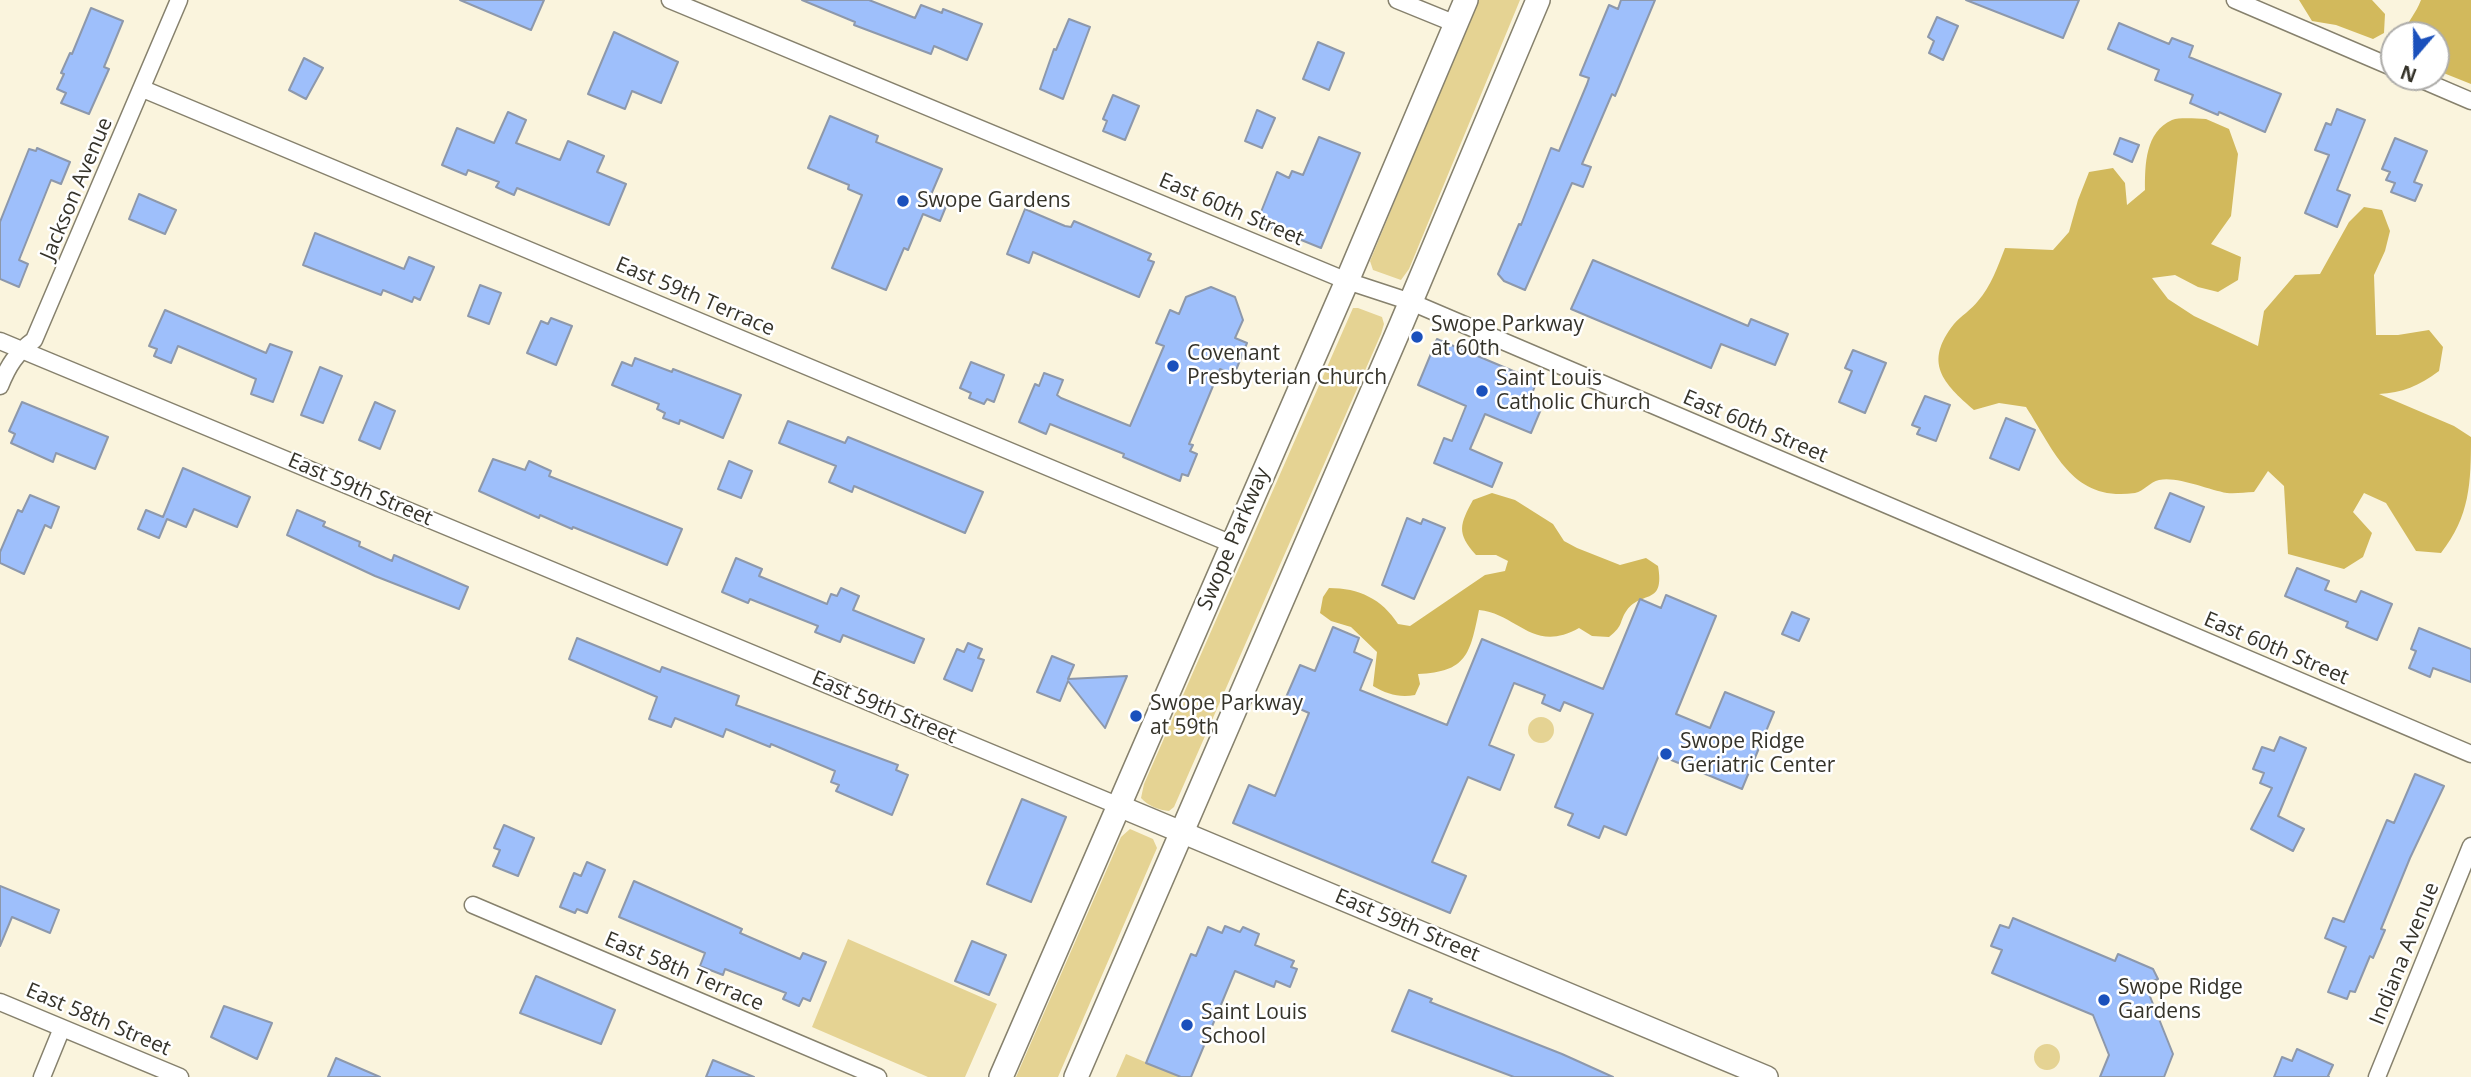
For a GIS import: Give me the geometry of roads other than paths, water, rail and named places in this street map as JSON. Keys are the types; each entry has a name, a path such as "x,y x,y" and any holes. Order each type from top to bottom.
{"main road":[{"name":"Swope Parkway","path":"1001,1077 1347,281 1466,0"},
{"path":"1076,1077 1411,302 1538,0"}],"street":[{"name":"Jackson Avenue","path":"0,386 10,362 21,349 34,340 179,0"},
{"name":"East 60th Street","path":"670,0 1347,281 1411,302 2471,754"},
{"path":"1397,0 1456,24"},
{"path":"2235,0 2380,62"},
{"name":"East 59th Terrace","path":"143,89 1232,544"},
{"path":"2448,91 2471,101"},
{"name":"East 59th Street","path":"0,341 1767,1077"},
{"name":"Indiana Avenue","path":"2377,1077 2471,846"},
{"name":"East 58th Terrace","path":"473,905 878,1077"},
{"name":"East 58th Street","path":"0,1002 180,1077"},
{"path":"41,1077 62,1028"}],"place":[{"name":"Swope Gardens","path":"903,201"},
{"name":"Swope Parkway at 60th","path":"1417,337"},
{"name":"Covenant Presbyterian Church","path":"1173,366"},
{"name":"Saint Louis Catholic Church","path":"1482,391"},
{"name":"Swope Parkway at 59th","path":"1136,716"},
{"name":"Swope Ridge Geriatric Center","path":"1666,754"},
{"name":"Swope Ridge Gardens","path":"2104,1000"},
{"name":"Saint Louis School","path":"1187,1025"}]}
